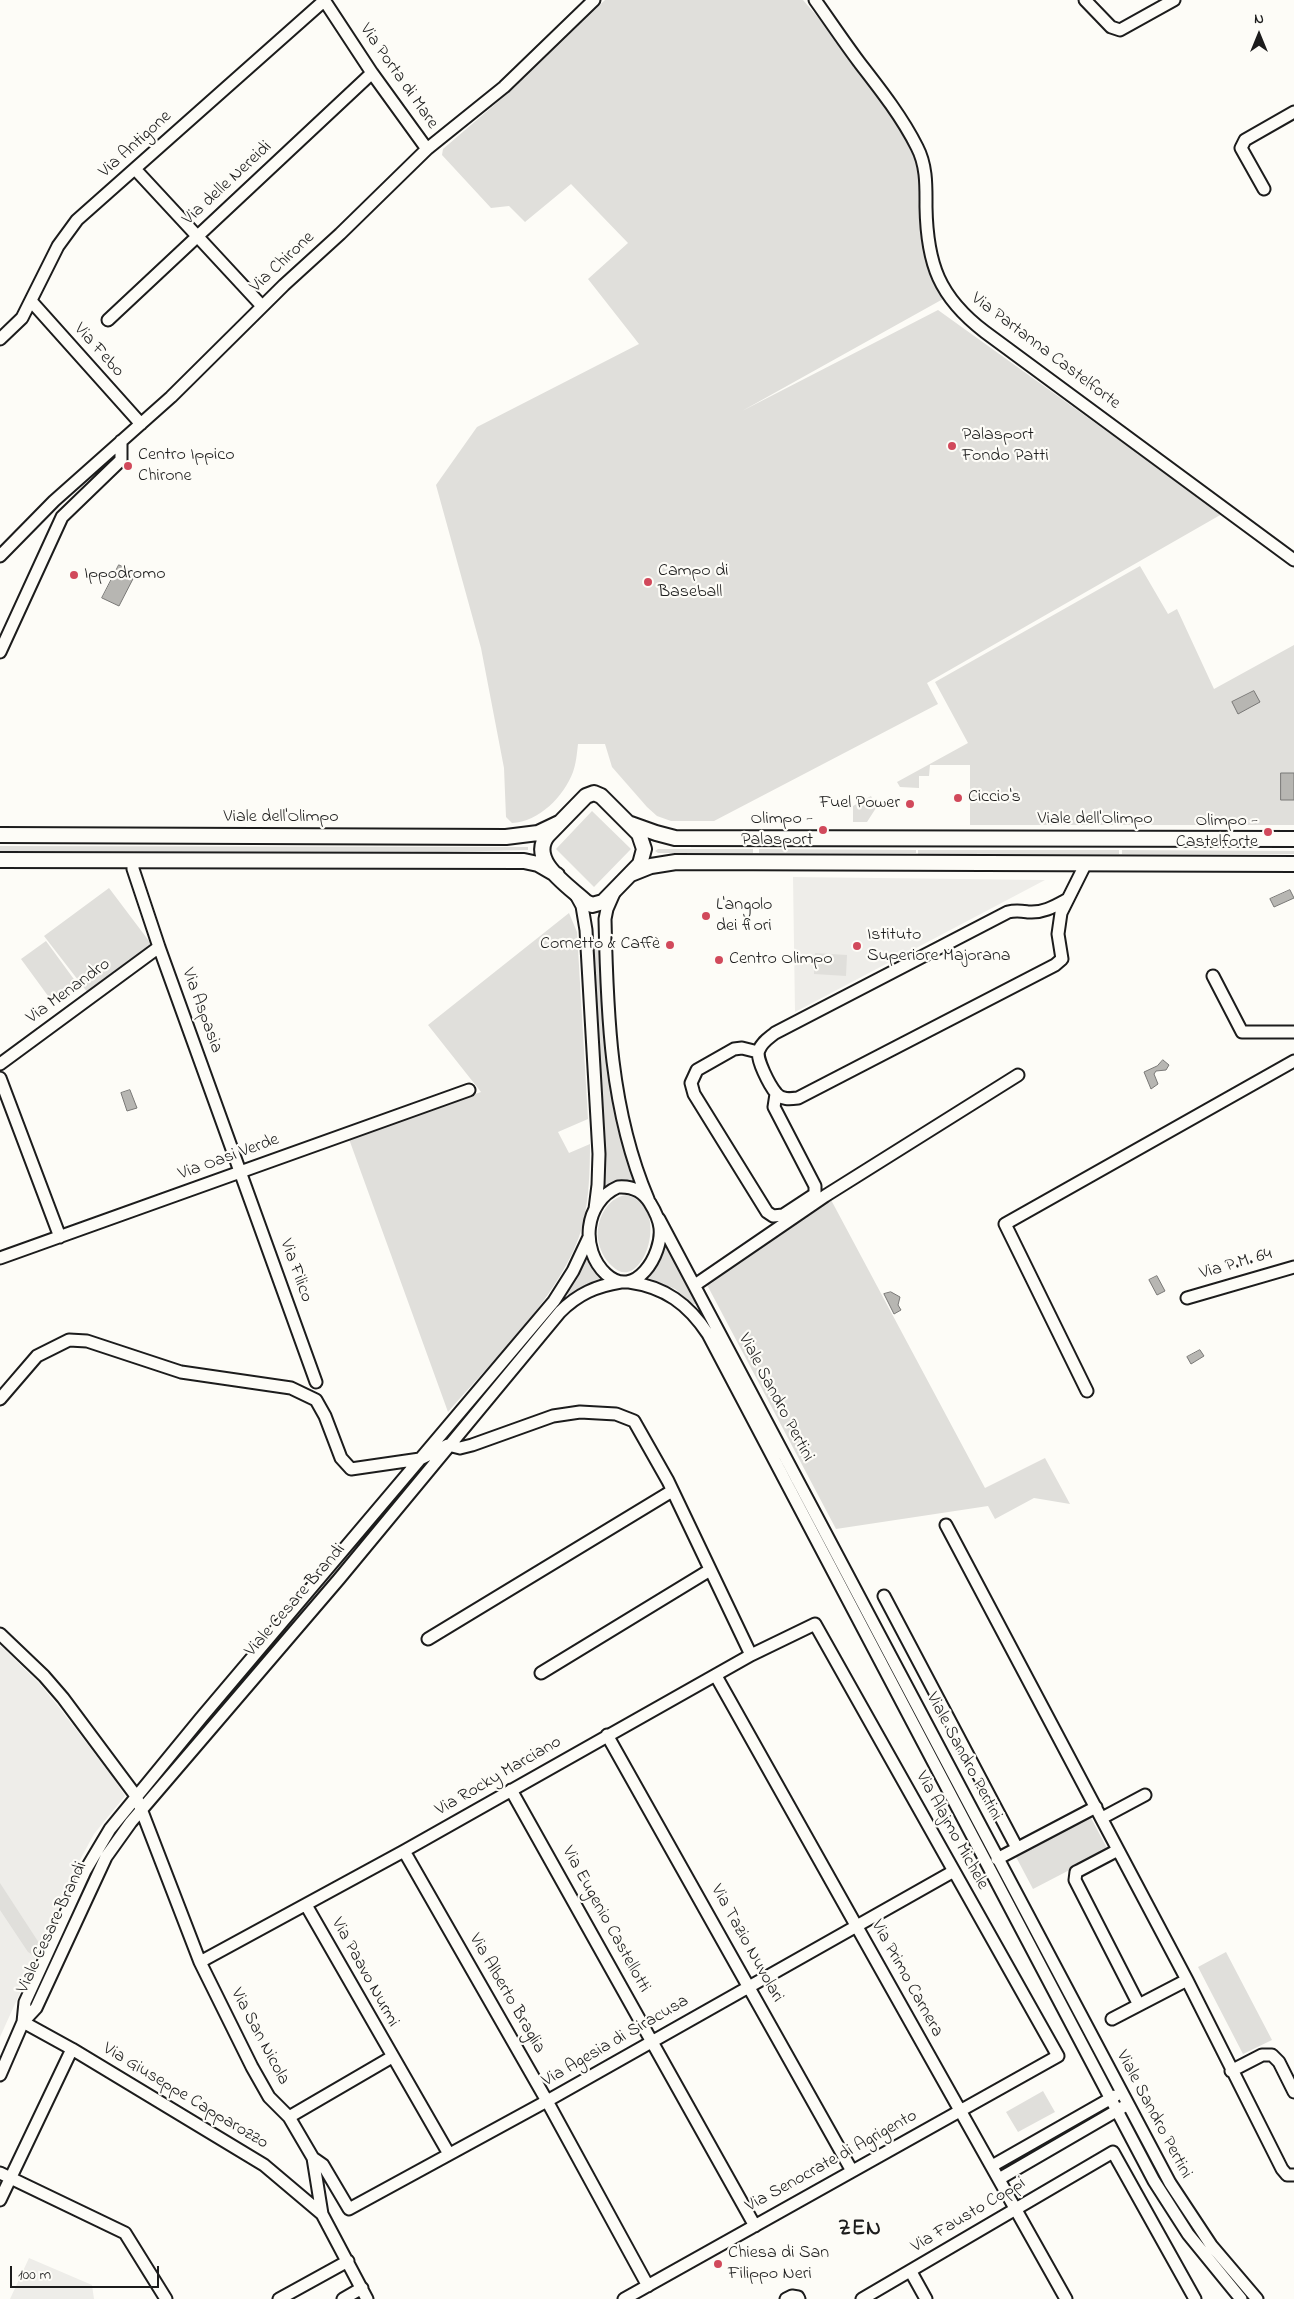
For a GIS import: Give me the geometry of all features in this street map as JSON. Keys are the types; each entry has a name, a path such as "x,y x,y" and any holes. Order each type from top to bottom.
{"street":[{"name":"Via Porta di Mare","path":"325,0 372,73 427,149"},
{"name":"Via Antigone","path":"0,339 22,318 58,246 77,220 325,0"},
{"name":"Via Chirone","path":"0,556 54,501 171,398 262,306 427,149 504,86 594,0"},
{"name":"Via Partanna Castelforte","path":"815,0 874,81 917,147 925,171 928,236 935,269 946,292 960,312 1294,560"},
{"path":"1085,0 1115,29 1125,28 1174,0"},
{"name":"Via delle Nereidi","path":"108,320 372,73"},
{"path":"1264,189 1241,148 1245,140 1294,112"},
{"path":"135,169 262,306"},
{"name":"Via Febo","path":"31,301 141,424"},
{"path":"0,652 62,517 121,460 121,441"},
{"path":"594,793 601,796 628,823 643,840 644,849 640,864 603,902 592,904 586,902 543,859 541,851 543,841 586,796 594,793"},
{"name":"Viale dell'Olimpo","path":"0,835 506,837 538,833 559,823"},
{"name":"Viale dell'Olimpo","path":"628,823 656,834 675,838 1294,839"},
{"path":"0,860 524,861 538,864 557,875"},
{"name":"Via Aspasia","path":"133,861 133,869 159,947 241,1172"},
{"path":"631,874 668,862 1294,864"},
{"path":"776,1094 786,1099 798,1098 1062,959 1058,934 1061,913 1086,863"},
{"path":"570,887 582,906 586,934 599,1154 598,1185 589,1237 593,1256 602,1269 612,1279 625,1282 640,1276 647,1270 657,1253 660,1241 659,1219 648,1199 634,1165 622,1124 614,1074 605,919 607,909 616,889"},
{"path":"758,1052 742,1048 734,1049 705,1064 698,1070 691,1083 699,1102 767,1212 773,1216 783,1214 815,1194 815,1186 774,1107 776,1094 759,1061 758,1052 762,1044 776,1033 1008,912 1016,910 1030,912 1050,910 1068,899"},
{"name":"Via Menandro","path":"0,1064 159,947"},
{"path":"1213,976 1242,1032 1294,1032"},
{"path":"1087,1391 1006,1224 1294,1061"},
{"path":"695,1285 825,1196 1018,1075"},
{"path":"0,1078 60,1237"},
{"name":"Via Oasi Verde","path":"0,1258 469,1090"},
{"name":"Via Filico","path":"241,1172 316,1382"},
{"path":"595,1209 606,1195 618,1187 635,1189 648,1199"},
{"name":"Viale Sandro Pertini","path":"659,1219 1170,2184 1211,2245 1256,2299"},
{"name":"Viale Cesare Brandi","path":"23,2022 25,2002 85,1871 100,1843 136,1796 554,1300 574,1271 589,1237"},
{"name":"Via P.M. 64","path":"1188,1298 1294,1267"},
{"name":"Viale Sandro Pertini","path":"625,1282 645,1284 670,1293 688,1309 708,1334 1110,2099 1170,2208 1213,2266 1241,2299"},
{"name":"Viale Cesare Brandi","path":"23,2022 36,2008 106,1857 142,1809 339,1579 448,1445 570,1302 591,1289 625,1282"},
{"path":"0,1399 37,1356 69,1340 87,1342 181,1372 291,1388 308,1396 316,1400 325,1416 341,1458 351,1469 420,1459 448,1445 460,1448 472,1445 553,1416 580,1412 616,1414 634,1421 672,1491 751,1655"},
{"path":"428,1639 672,1491"},
{"path":"946,1524 1187,1980 1231,2071 1282,2169 1287,2175 1294,2175"},
{"path":"541,1673 710,1570"},
{"path":"884,1596 1017,1848"},
{"name":"Via Rocky Marciano","path":"200,1962 404,1851 751,1655 815,1624"},
{"name":"Via Alajmo Michele","path":"815,1624 1058,2056"},
{"path":"0,1634 44,1676 63,1698 136,1796"},
{"name":"Via Primo Carnera","path":"716,1676 1066,2299"},
{"name":"Via Tazio Nuvolari","path":"608,1735 852,2171"},
{"name":"Via Eugenio Castellotti","path":"511,1790 755,2226"},
{"path":"1102,1818 1145,1795"},
{"name":"Via San Nicola","path":"136,1796 200,1962 256,2075 269,2097 289,2116 313,2158 322,2214 368,2299"},
{"path":"997,1858 1096,1807"},
{"path":"1118,1850 1076,1872 1075,1880 1139,2005"},
{"name":"Via Alberto Braglia","path":"404,1851 547,2101 648,2286"},
{"name":"Via Agesia di Siracusa","path":"313,2158 324,2165 349,2209 547,2101 954,1871"},
{"name":"Via Paavo Nurmi","path":"306,1905 449,2154"},
{"path":"1112,2019 1187,1980"},
{"path":"0,2075 23,2022"},
{"name":"Via Giuseppe Capparozzo","path":"23,2022 72,2049 264,2165 322,2214"},
{"path":"0,2200 5,2176 72,2049"},
{"path":"1231,2071 1262,2055 1272,2055 1278,2062 1294,2092"},
{"name":"Via Senocrate di Agrigento","path":"624,2299 1058,2056"},
{"path":"289,2116 392,2057"},
{"path":"992,2166 1121,2093"},
{"path":"999,2179 1128,2105"},
{"name":"Via Fausto Coppi","path":"862,2299 1114,2152 1195,2299"},
{"path":"5,2176 125,2233 166,2299"},
{"path":"279,2299 348,2261"},
{"path":"911,2272 926,2299"},
{"path":"343,2299 362,2288"}],"shaded area":[{"path":"605,0 803,0 829,30 878,94 912,149 917,164 925,252 931,275 943,299 742,411 938,310 1222,514 927,683 938,704 714,821 671,821 657,816 612,767 605,744 578,744 573,772 557,798 541,813 532,818 512,823 506,817 504,768 481,648 436,485 477,427 639,344 588,279 628,243 571,184 525,222 509,206 491,208 442,155 443,149 514,88"},
{"path":"119,565 136,573 119,606 102,598"},
{"path":"1140,566 1168,614 1177,609 1214,689 1294,645 1294,825 970,825 970,765 930,765 929,776 919,776 919,788 900,787 897,782 968,743 935,682"},
{"path":"1254,691 1260,702 1238,714 1232,702"},
{"path":"1281,773 1294,773 1294,800 1281,800"},
{"path":"871,796 876,808 867,822 853,822 853,806"},
{"path":"592,811 631,849 594,887 556,849"},
{"path":"0,846 528,847 528,850 444,852 0,851"},
{"path":"658,849 753,849 753,853 658,853 655,851"},
{"path":"759,849 916,850 916,853 759,853"},
{"path":"918,850 1119,850 1119,854 918,854"},
{"path":"1122,850 1294,851 1294,854 1122,854"},
{"name":"Istituto Superiore Majorana","path":"793,877 1045,880 795,1012"},
{"path":"109,888 152,945 88,993 44,936"},
{"path":"1290,890 1294,898 1274,907 1270,899"},
{"path":"569,913 577,932 588,1119 558,1132 569,1153 590,1144 589,1184 583,1224 574,1249 561,1275 545,1299 526,1324 448,1412 349,1139 481,1092 428,1025"},
{"path":"46,941 76,982 51,1000 21,959"},
{"path":"593,946 599,946 604,1037 611,1096 625,1154 635,1183 605,1190 604,1137"},
{"path":"815,953 847,955 846,976 814,974"},
{"path":"1163,1060 1169,1065 1166,1070 1156,1071 1154,1074 1158,1084 1151,1089 1144,1072 1157,1066"},
{"path":"130,1090 137,1108 127,1111 121,1093"},
{"path":"626,1195 640,1202 648,1215 651,1230 648,1246 642,1260 634,1269 623,1272 612,1266 601,1251 598,1232 601,1218 608,1205 619,1197"},
{"path":"830,1198 985,1488 1045,1458 1070,1504 1034,1498 995,1519 988,1506 836,1529 705,1281"},
{"path":"662,1243 665,1243 696,1304 693,1304 675,1289 646,1277"},
{"path":"587,1254 603,1277 568,1295 566,1293"},
{"path":"1157,1276 1165,1291 1157,1295 1149,1280"},
{"path":"891,1292 900,1297 898,1305 901,1310 894,1314 884,1294"},
{"path":"1200,1350 1204,1356 1191,1364 1187,1357"},
{"path":"0,1645 40,1684 112,1776 125,1796 94,1834 82,1856 0,2037"},
{"path":"1090,1816 1108,1850 1033,1889 1015,1855"},
{"path":"0,1883 41,1946 36,1957 28,1952 0,1910"},
{"path":"1226,1952 1272,2040 1243,2054 1198,1967"},
{"path":"1043,2091 1055,2112 1018,2132 1006,2112"},
{"path":"29,2258 92,2285 94,2299 10,2299"}],"place":[{"name":"Palasport Fondo Patti","path":"952,446"},
{"name":"Centro Ippico Chirone","path":"128,466"},
{"name":"Ippodromo","path":"74,575"},
{"name":"Campo di Baseball","path":"648,582"},
{"name":"Ciccio's","path":"958,798"},
{"name":"Fuel Power","path":"910,804"},
{"name":"Olimpo - Palasport","path":"823,830"},
{"name":"Olimpo - Castelforte","path":"1268,832"},
{"name":"L'angolo dei fiori","path":"706,916"},
{"name":"Cornetto & Caffè","path":"670,945"},
{"name":"Istituto Superiore Majorana","path":"857,946"},
{"name":"Centro Olimpo","path":"719,960"},
{"name":"Chiesa di San Filippo Neri","path":"718,2264"}],"district":[{"name":"ZEN","path":"860,2230"}]}
